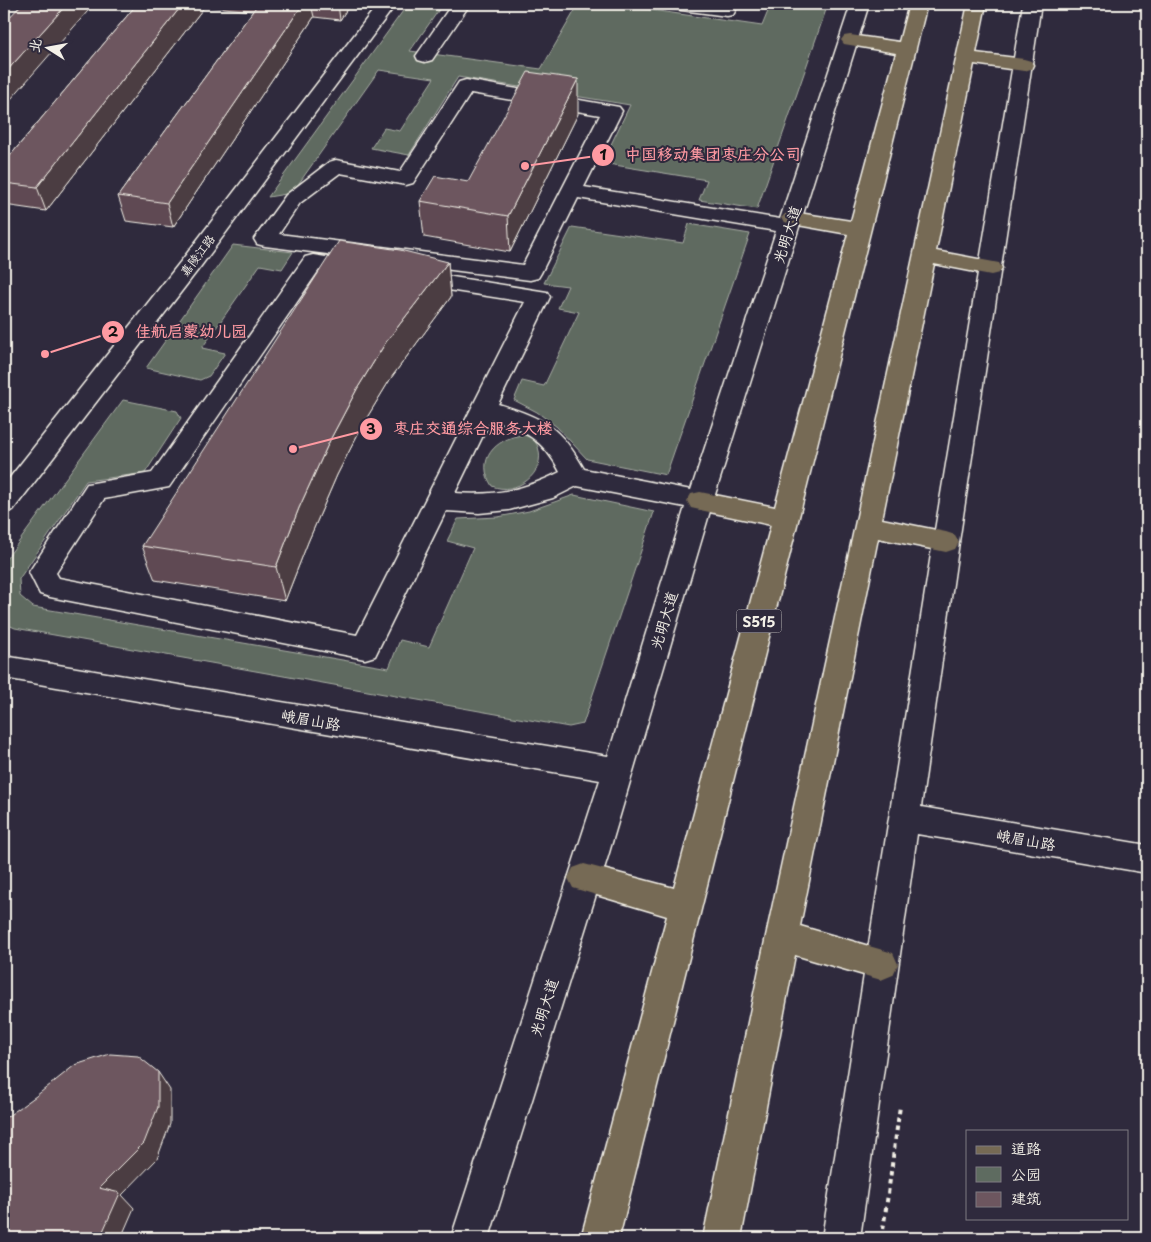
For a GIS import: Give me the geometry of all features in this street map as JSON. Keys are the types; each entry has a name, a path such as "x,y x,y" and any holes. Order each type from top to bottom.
{"main road":[{"name":"S515","path":"600,1238 918,4"},
{"path":"722,1238 782,936 977,4"},
{"path":"850,40 906,49"},
{"path":"966,57 1024,65"},
{"path":"790,222 860,229"},
{"path":"924,255 991,268"},
{"path":"700,501 785,518"},
{"path":"867,526 946,542"},
{"path":"584,878 685,906"},
{"path":"782,936 881,964"}],"street":[{"name":"嘉陵江路","path":"4,503 193,261 387,4"},
{"path":"426,56 461,4"},
{"path":"674,4 727,11 730,4"},
{"name":"光明大道","path":"470,1238 584,878 700,501 850,40 860,4"},
{"path":"841,1238 946,542 1024,65 1032,4"},
{"path":"466,86 612,111 571,191 530,273 265,239 293,198 336,166 406,178 466,86"},
{"path":"571,191 790,222"},
{"path":"313,262 539,297 438,501 365,648 50,587 42,572 96,491 160,481 313,262"},
{"path":"484,408 528,422 544,432 563,452 575,476"},
{"path":"438,501 479,504 509,502 544,491 575,476 700,501"},
{"name":"峨眉山路","path":"4,667 617,770"},
{"name":"峨眉山路","path":"904,818 1147,859"}],"green space":[{"path":"408,4 443,4 410,51 541,69 577,7 586,4 610,4 762,26 771,4 828,4 757,209 699,200 707,180 602,163 630,105 458,77 409,155 371,148 384,128 400,131 434,78 379,70 292,193 268,197"},
{"path":"689,224 750,234 666,475 587,459 557,427 537,412 514,400 522,381 544,386 579,312 558,308 568,286 544,283 572,227 683,243"},
{"path":"233,245 293,252 282,269 260,265 202,348 225,353 209,376 200,380 146,368"},
{"path":"123,400 177,411 181,418 145,473 86,481 19,579 20,596 33,607 389,668 400,640 429,647 473,548 447,541 458,519 498,517 529,511 574,495 654,512 583,724 569,727 15,628 4,623 4,562"},
{"path":"522,435 532,437 538,447 540,457 538,466 527,480 519,485 510,488 492,486 487,477 486,468 490,452 504,441"}],"building":[{"path":"22,4 67,4 4,74 4,23"},
{"path":"137,4 183,4 37,187 4,183 4,163"},
{"path":"258,4 303,4 167,203 118,196"},
{"path":"528,72 578,79 508,216 420,201 435,176 468,182"},
{"path":"339,241 400,250 448,262 386,342 357,389 330,440 299,508 276,567 142,546"},
{"path":"110,1054 138,1056 158,1072 158,1107 144,1143 99,1188 120,1193 100,1238 4,1238 4,1119 75,1065"}],"place":[{"name":"中国移动集团枣庄分公司","path":"525,166"},
{"name":"佳航启蒙幼儿园","path":"45,354"},
{"name":"枣庄交通综合服务大楼","path":"293,449"}]}
